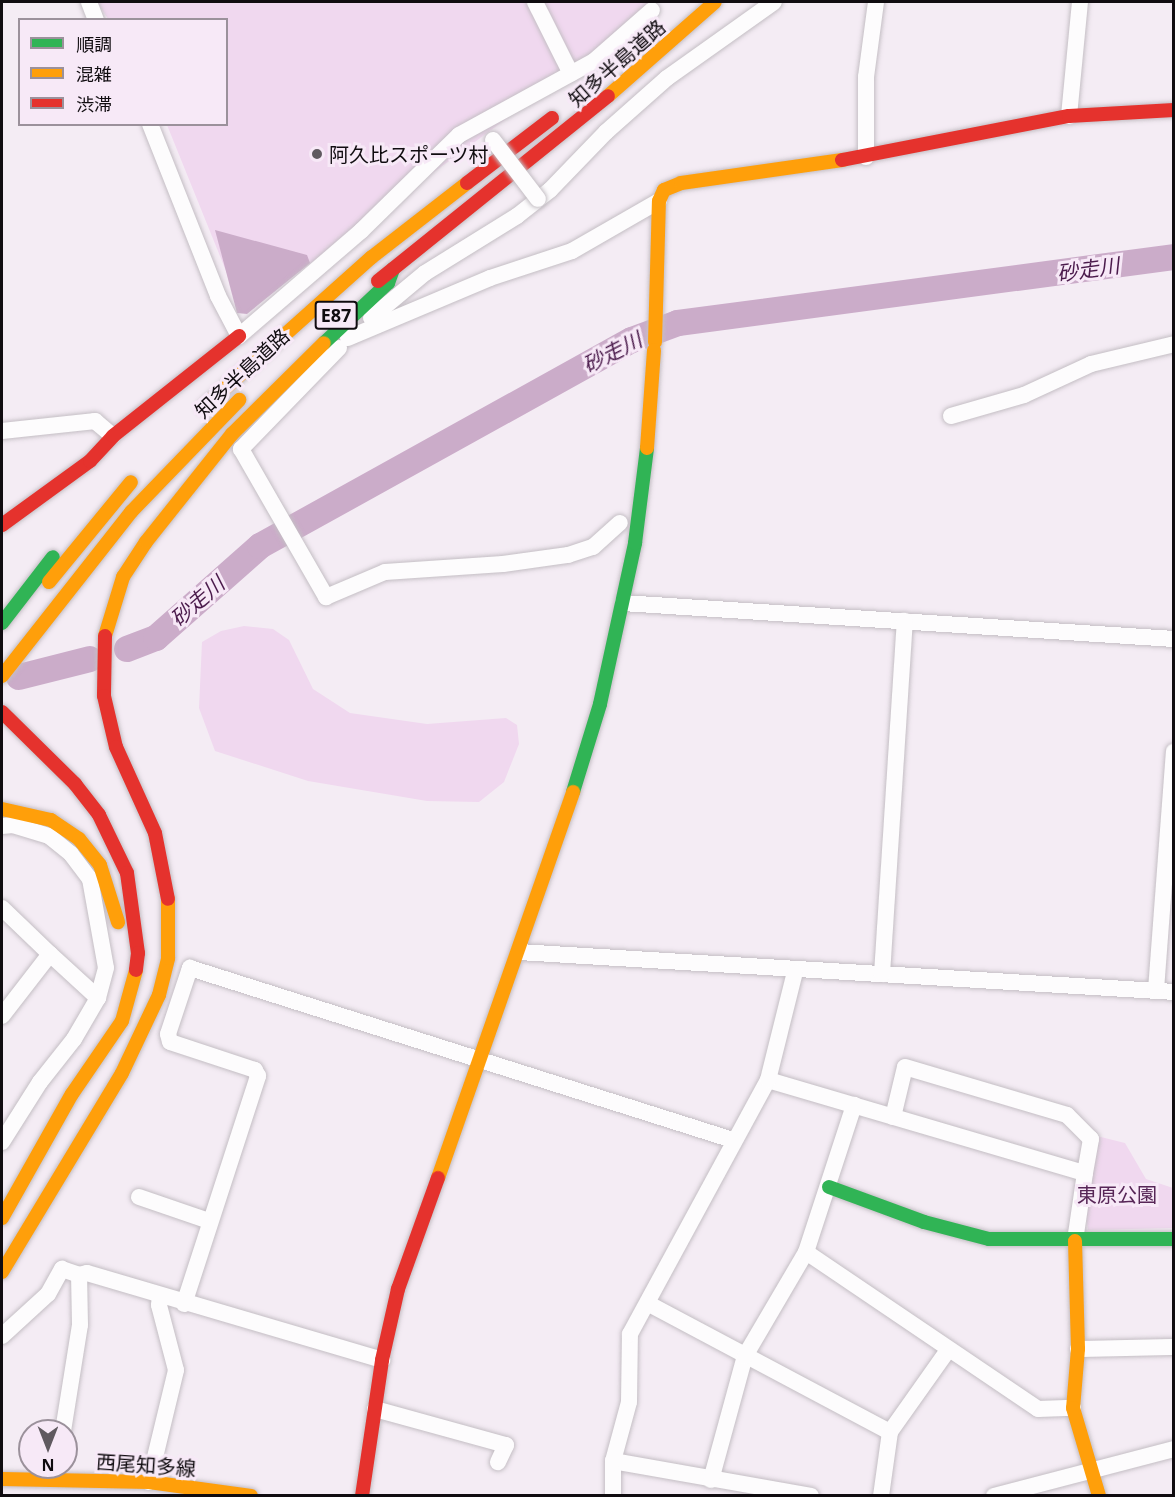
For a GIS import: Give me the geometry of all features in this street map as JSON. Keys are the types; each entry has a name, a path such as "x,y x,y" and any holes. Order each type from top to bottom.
{"main road":[{"name":"知多半島道路","path":"301,345 393,269 563,136 716,2"},
{"path":"362,1496 382,1360 398,1289 519,952 586,754 624,603 649,436 655,346 659,201 664,190 681,183 866,157 1069,116 1173,110"},
{"name":"知多半島道路","path":"192,420 372,257 560,112"},
{"path":"2,1272 53,1193 122,1073 145,1019 159,995 166,972 168,891 155,833 108,719 102,671 112,603 123,578 146,542 232,434 266,396 388,283 393,269"},
{"path":"3,520 90,461 113,436 239,336"},
{"name":"知多半島道路","path":"2,676 131,512 252,388"},
{"path":"5,629 75,528 95,522 143,469"},
{"path":"2,699 36,724"},
{"path":"2,712 31,738 99,815 127,873 138,935 136,969 129,1003 107,1046 72,1094 2,1218"},
{"path":"104,795 118,818"},
{"path":"2,809 51,820 79,839 104,875 120,941"},
{"path":"145,1019 154,964 153,914"},
{"path":"107,1046 119,999 121,965"},
{"path":"829,1187 924,1222 989,1239 1075,1241 1173,1239"},
{"path":"1075,1241 1078,1349 1073,1408 1099,1496"},
{"name":"西尾知多線","path":"78,1475 251,1496"},
{"name":"西尾知多線","path":"2,1479 18,1477"}],"street":[{"path":"88,2 95,18"},
{"path":"535,2 571,74"},
{"path":"620,523 593,547 568,555 503,564 385,572 326,597 241,449 348,338 425,273 538,199 667,78 774,2"},
{"path":"866,157 866,77 876,2"},
{"path":"1069,116 1080,2"},
{"path":"151,126 218,296 239,336 361,231 459,135 600,57 652,10"},
{"path":"480,122 538,199"},
{"path":"348,338 490,278 581,247 659,201"},
{"path":"951,416 1024,395 1091,364 1173,344"},
{"path":"2,431 95,421 113,436"},
{"path":"624,603 1173,639"},
{"path":"882,974 905,621"},
{"path":"1156,990 1173,752"},
{"path":"2,826 13,825 49,836 71,854 90,879 106,968 98,998 74,1039 5,1123 2,1142"},
{"path":"2,908 98,998"},
{"path":"519,952 795,972 882,974 1173,992"},
{"path":"2,1016 50,954"},
{"path":"184,1304 258,1075 255,1070 170,1042 168,1034 190,968 732,1140"},
{"path":"613,1496 613,1461 628,1402 630,1334 649,1304 732,1140 768,1080 795,972"},
{"path":"893,1117 905,1067 1067,1115 1090,1139 1075,1241"},
{"path":"768,1080 1084,1173"},
{"path":"711,1480 745,1356 806,1252 854,1105"},
{"path":"139,1197 209,1221"},
{"path":"806,1252 1038,1409 1073,1408"},
{"path":"2,1336 48,1294 62,1269 79,1275 87,1273 184,1304 382,1360"},
{"path":"65,1419 80,1325 79,1275"},
{"path":"149,1482 176,1370 159,1305 160,1296"},
{"path":"649,1304 890,1432"},
{"path":"1078,1349 1173,1347"},
{"path":"881,1496 890,1432 948,1350"},
{"path":"375,1409 506,1445 498,1462"},
{"path":"994,1496 1173,1449"},
{"path":"613,1461 622,1460 711,1480 811,1496"}],"green space":[{"name":"阿久比スポーツ村","path":"97,2 650,2 579,65 243,313 167,126 228,126 228,18 107,18"},
{"path":"244,626 273,629 289,640 313,689 350,713 427,724 506,718 517,725 519,744 504,782 479,802 427,801 308,781 215,751 199,708 202,642 221,631"},
{"name":"東原公園","path":"1085,1133 1125,1143 1146,1179 1173,1188 1173,1228 1088,1230 1079,1168"}],"shaded area":[{"path":"215,230 307,255 310,263 247,314 237,313"}],"waterway":[{"name":"砂走川","path":"127,649 156,638 260,546 632,340 678,323 1174,257"},
{"name":"砂走川","path":"19,677 90,659"}],"traffic: fast":[{"path":"324,343 388,283 393,269"},
{"path":"573,792 600,704 635,543 647,448"},
{"path":"2,623 53,557"},
{"path":"829,1187 924,1222 989,1239 1174,1239"}],"traffic: slow":[{"path":"608,96 715,2"},
{"path":"655,342 659,201 664,190 681,183 842,160"},
{"path":"204,407 372,257 467,183"},
{"path":"105,636 123,577 146,542 232,434 324,343"},
{"path":"647,448 654,350"},
{"path":"2,676 131,512 239,400"},
{"path":"49,582 131,482"},
{"path":"438,1178 573,792"},
{"path":"2,809 51,820 79,839 100,865 118,922"},
{"path":"2,1272 122,1073 159,995 168,958 168,899"},
{"path":"2,1218 72,1094 122,1021 136,970"},
{"path":"1075,1241 1078,1349 1073,1408 1099,1496"},
{"path":"2,1479 149,1482 251,1496"}],"traffic: jam":[{"path":"378,281 608,96"},
{"path":"842,160 1069,116 1174,110"},
{"path":"467,183 552,118"},
{"path":"2,525 90,461 113,436 239,336"},
{"path":"105,636 104,696 116,747 155,833 168,899"},
{"path":"2,712 75,784 99,815 127,873 138,953 136,970"},
{"path":"362,1496 382,1360 398,1289 438,1178"}],"place":[{"name":"阿久比スポーツ村","path":"317,154"}]}
